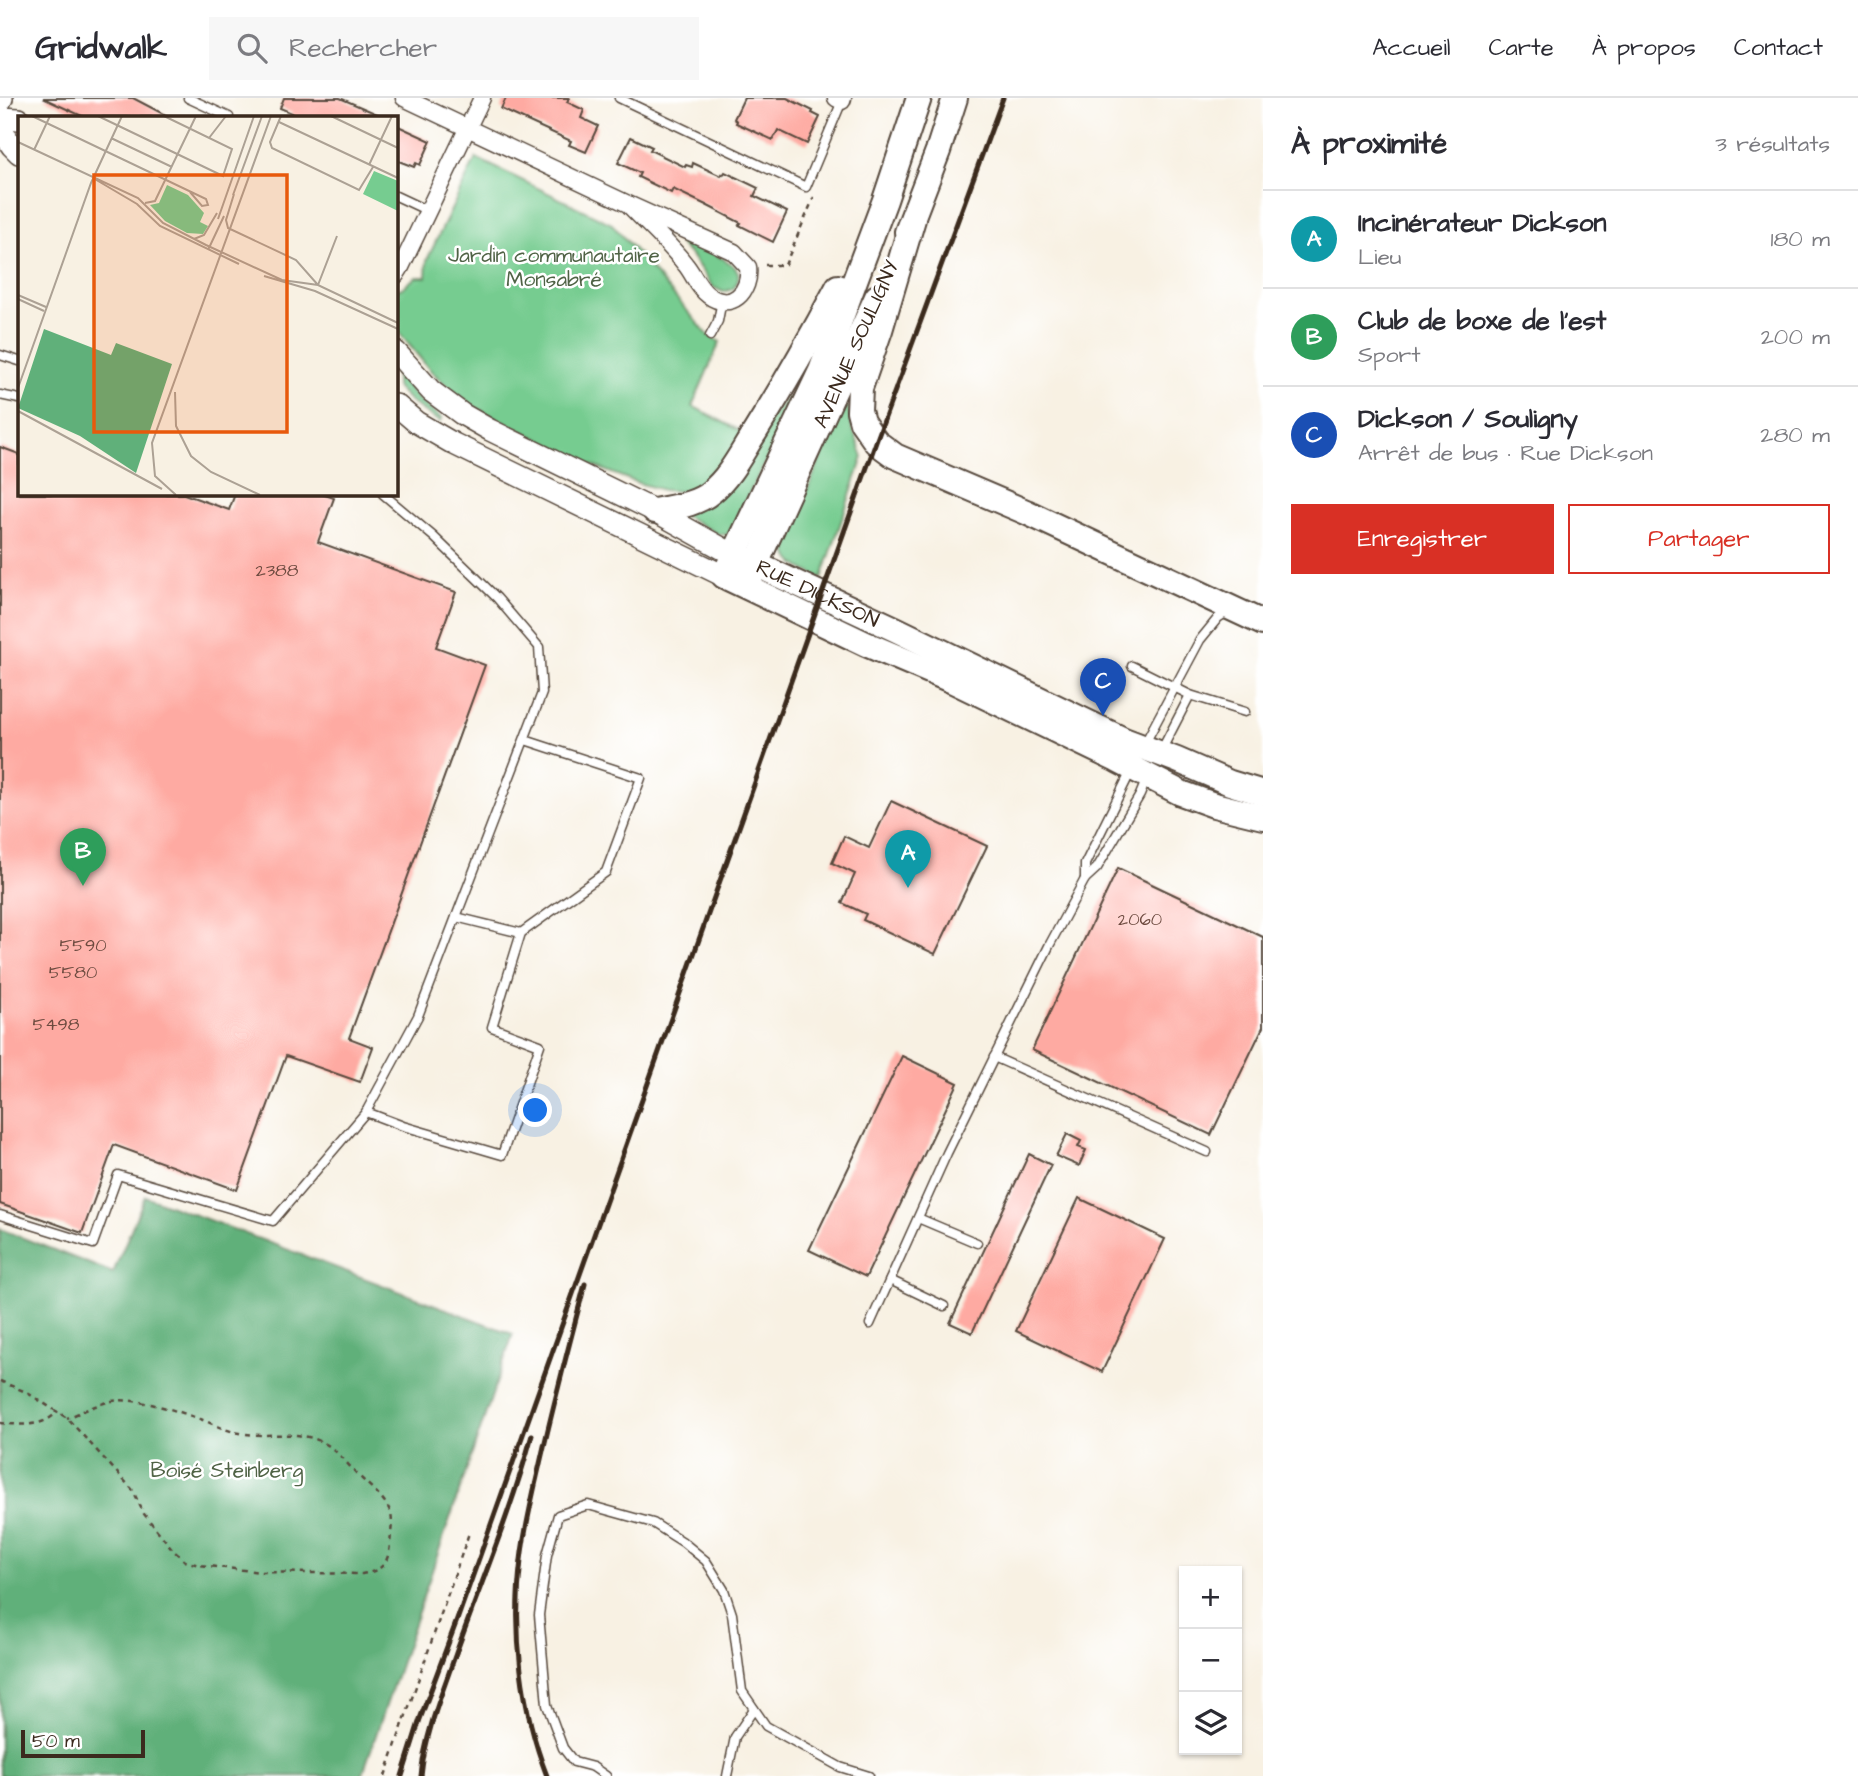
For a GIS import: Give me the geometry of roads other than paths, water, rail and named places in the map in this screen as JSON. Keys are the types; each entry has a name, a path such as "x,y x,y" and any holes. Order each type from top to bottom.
{"main road":[{"name":"AVENUE SOULIGNY","path":"740,570 821,371 885,200 919,98"},
{"name":"AVENUE SOULIGNY","path":"740,570 913,219 956,98"},
{"path":"0,118 18,119"},
{"path":"0,128 18,152"},
{"path":"655,511 704,497 734,465 799,361 885,200"},
{"path":"913,219 860,388 859,411 862,422 876,442 895,456 1026,512 1263,623"},
{"name":"RUE DICKSON","path":"397,353 431,391 462,414 655,511 740,570 866,643 1146,761 1230,783 1262,811"},
{"name":"RUE DICKSON","path":"397,406 416,422 454,444 740,570"}],"street":[{"path":"404,98 734,252 748,267 747,284 743,292 728,301 709,296 674,250 628,204"},
{"path":"397,273 482,98"}],"lane":[{"path":"188,98 227,116"},
{"path":"620,98 806,187 841,99"},
{"path":"397,196 428,211"},
{"path":"710,336 718,321 722,300"},
{"path":"0,355 18,361"},
{"path":"0,395 18,399"},
{"path":"0,1215 93,1244 118,1175 273,1221 366,1112 418,1016 542,694 539,647 497,598 434,537 384,495"},
{"path":"870,1324 1050,944 1085,878 1097,868 1140,795 1146,761 1174,688 1208,629 1218,618 1233,609"},
{"path":"1132,666 1189,695 1245,712"},
{"path":"1085,878 1085,864 1189,695"},
{"path":"366,1112 402,1126 502,1155 540,1045 492,1027 521,933 606,872 641,778 524,740"},
{"path":"456,917 521,933"},
{"path":"995,1057 1207,1152"},
{"path":"918,1218 977,1243"},
{"path":"890,1280 944,1306"},
{"path":"606,1776 593,1767 573,1762 562,1748 547,1705 539,1615 547,1555 558,1515 588,1505 653,1523 706,1561 724,1590 732,1614 742,1691 766,1726 839,1767 869,1776"},
{"path":"727,1776 736,1737 754,1709"}],"railway":[{"path":"402,1776 420,1719 876,442 1003,98"},
{"path":"547,1776 525,1697 518,1642 518,1587 530,1508 585,1284"},
{"path":"421,1776 435,1714 506,1517 532,1435"}],"place":[{"name":"Dickson / Souligny","path":"1103,716"},
{"name":"Club de boxe de l'est","path":"83,886"},
{"name":"Incinérateur Dickson","path":"908,888"}],"park label":[{"name":"Jardin communautaire Monsabré","path":"554,267"},
{"name":"Boisé Steinberg","path":"227,1470"}]}
